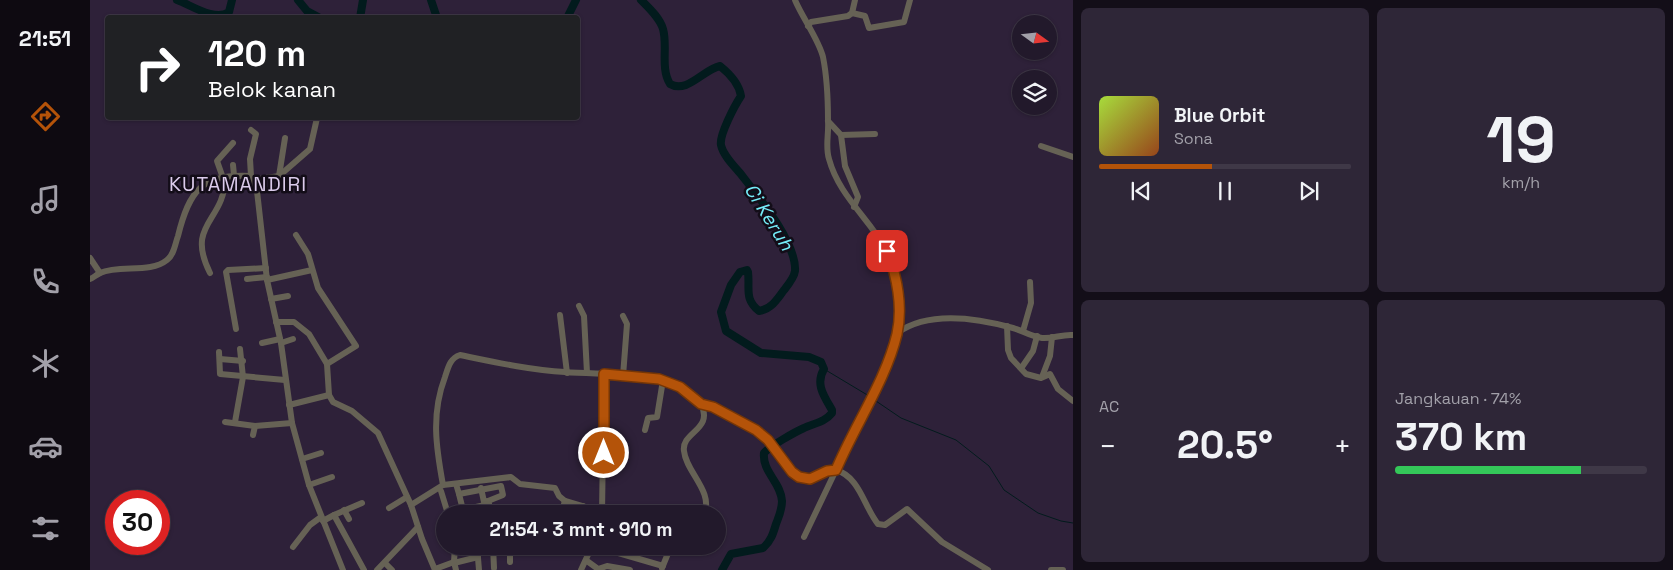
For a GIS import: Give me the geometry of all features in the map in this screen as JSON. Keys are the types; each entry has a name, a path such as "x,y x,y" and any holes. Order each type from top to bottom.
{"street":[{"path":"794,0 824,59 828,158 838,184 887,251 892,264 898,298 897,333 883,370 804,537"},
{"path":"852,13 854,0"},
{"path":"808,26 811,22 844,18 852,13 865,16 869,28 904,22 910,0"},
{"path":"90,279 100,273 153,266 167,261 173,253 180,228 194,196 208,181 234,175 251,178 279,176 310,149 317,120"},
{"path":"828,121 841,135 845,166 858,197 854,207"},
{"path":"251,130 256,134 250,159 251,178 260,210 267,279 281,341 292,422 309,485 343,570"},
{"path":"841,135 875,134"},
{"path":"279,176 285,138"},
{"path":"210,273 203,260 200,239 202,231 223,199 224,178 217,161 232,144"},
{"path":"1041,146 1073,157"},
{"path":"233,165 234,175"},
{"path":"296,234 308,254 318,288 356,346 327,364"},
{"path":"90,258 100,273"},
{"path":"236,329 226,272 228,270 266,268"},
{"path":"247,279 267,279 312,270"},
{"path":"1023,330 1031,303 1030,282"},
{"path":"271,299 288,296"},
{"path":"579,306 584,316 587,373"},
{"path":"560,315 567,372"},
{"path":"623,316 627,324 624,376"},
{"path":"897,333 912,323 934,318 973,320 1023,330 1036,336 1073,335"},
{"path":"276,322 294,322 309,334 327,364 329,395 333,402 352,411 378,434 411,505 435,570 478,557 479,570"},
{"path":"1007,326 1008,354 1022,367 1026,374 1041,378 1050,374 1058,389 1073,401"},
{"path":"1022,367 1033,351 1036,336"},
{"path":"1041,378 1048,361 1052,337"},
{"path":"262,343 293,339"},
{"path":"235,422 242,377 243,361 240,349"},
{"path":"243,361 220,355 220,374 285,380"},
{"path":"446,505 434,433 435,418 439,392 449,365 456,356 460,355 567,372 662,380 680,387 701,404 724,413 756,430 768,440 792,472 804,479 827,471 836,470 844,472 852,480 878,524 885,526 906,509 942,542 988,570"},
{"path":"602,505 604,374"},
{"path":"645,430 648,418 657,417 662,380"},
{"path":"289,405 329,395"},
{"path":"701,404 704,418 700,427 686,442 683,449 687,462 700,486 706,505"},
{"path":"225,422 254,426 292,422"},
{"path":"253,435 254,426"},
{"path":"302,459 321,453"},
{"path":"309,485 332,476"},
{"path":"411,505 442,488 456,484 511,477 520,484 555,488 559,496 566,501 580,505"},
{"path":"456,484 462,505"},
{"path":"459,494 481,488 502,486 503,495 482,505"},
{"path":"481,488 487,503"},
{"path":"389,508 407,497"},
{"path":"564,505 566,501"},
{"path":"293,547 310,526 322,519 334,516 362,503"},
{"path":"344,510 349,519"},
{"path":"334,516 364,570"},
{"path":"378,570 418,527"},
{"path":"493,555 494,568"},
{"path":"510,555 510,562"},
{"path":"581,570 588,555"},
{"path":"624,555 662,568 668,555"},
{"path":"586,561 598,570 606,566 630,570"},
{"path":"385,563 392,570"},
{"path":"1051,570 1063,570"}],"waterway":[{"name":"Ci Keruh","path":"177,0 203,12 217,15 229,12 232,0"},
{"name":"Ci Keruh","path":"298,0 307,11 314,15"},
{"name":"Ci Keruh","path":"360,15 363,0"},
{"name":"Ci Keruh","path":"431,0 436,15"},
{"name":"Ci Keruh","path":"568,15 576,0"},
{"name":"Ci Keruh","path":"641,0 662,25 665,43 665,71 670,84 683,86 720,66 736,83 741,96 725,127 721,140 722,149 775,220 790,247 794,260 795,271 791,281 773,304 759,311 754,307 749,298 748,272 747,270 740,272 731,285 721,312 726,331 761,353 809,357 821,362 824,369 821,374 820,385 832,410 832,413 826,419 789,436 764,453 766,466 781,494 782,501 774,531 770,540 763,548 731,554 722,570"},
{"path":"824,369 869,396"},
{"path":"873,399 901,418 956,440 989,466 1004,490 1038,513 1073,523"}],"district":[{"name":"KUTAMANDIRI","path":"238,184"}],"route":[{"path":"604,453 604,374 659,379 680,387 692,394 701,404 713,407 756,430 768,440 792,472 799,477 810,479 827,471 836,470 883,370 897,333 899,320 897,284 887,251"}]}
